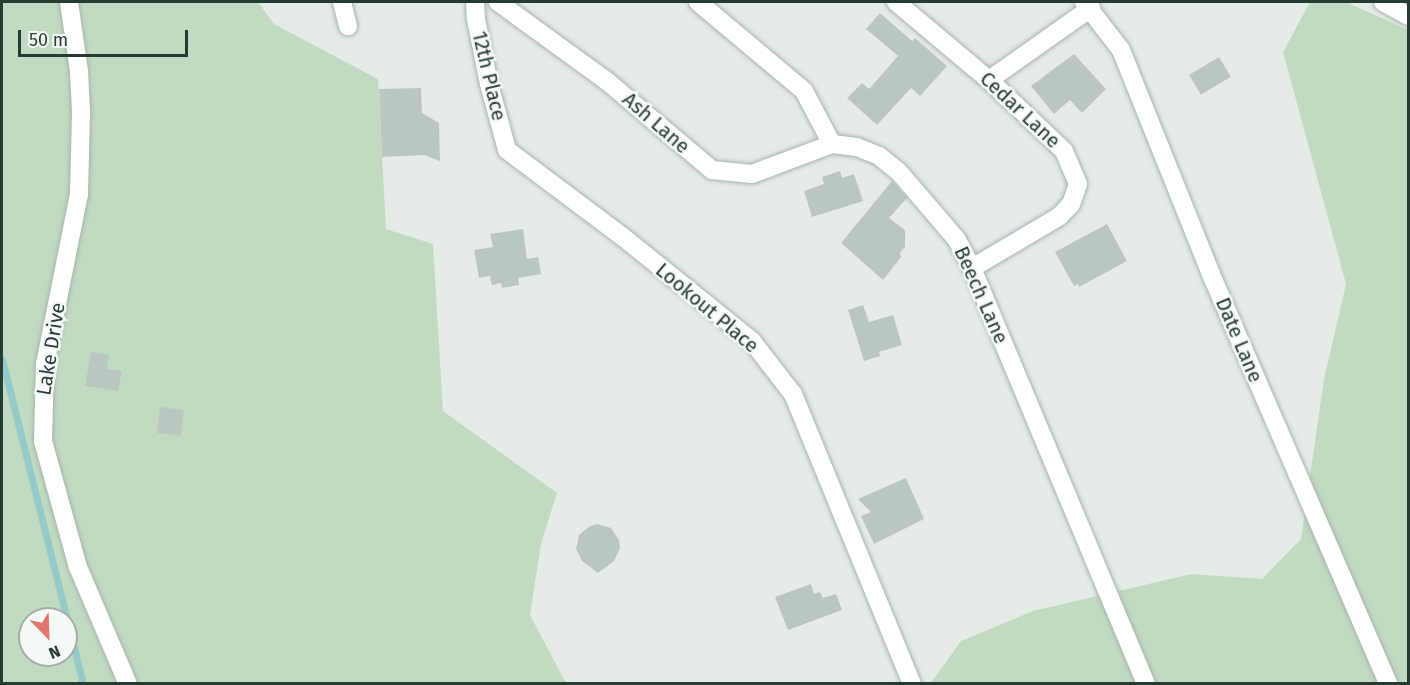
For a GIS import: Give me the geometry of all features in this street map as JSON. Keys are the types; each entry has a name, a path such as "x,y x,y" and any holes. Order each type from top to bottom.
{"street":[{"name":"Lake Drive","path":"69,2 79,71 81,112 79,194 45,364 43,441 78,567 128,684"},
{"path":"342,2 348,26"},
{"name":"12th Place","path":"475,2 476,19 489,84 507,150"},
{"name":"Ash Lane","path":"498,2 608,82 712,170 752,174 832,144"},
{"path":"698,2 804,91 832,144"},
{"name":"Cedar Lane","path":"896,2 988,80 1064,151 1078,184 1071,204 1060,216 972,268"},
{"path":"1383,2 1408,16"},
{"path":"988,80 1088,5"},
{"name":"Date Lane","path":"1088,5 1121,50 1214,281 1388,684"},
{"name":"Beech Lane","path":"832,144 857,147 872,153 899,172 957,240 972,268 1146,684"},
{"name":"Lookout Place","path":"507,150 623,237 752,341 793,394 912,684"}],"green space":[{"path":"2,2 258,2 274,24 378,79 386,229 433,244 443,411 557,493 541,544 530,615 566,683 2,683"},
{"path":"1310,2 1346,2 1408,30 1408,683 930,684 961,641 1033,611 1191,574 1262,579 1301,539 1324,379 1346,284 1283,52"}],"building":[{"path":"880,13 912,41 915,38 947,66 920,96 911,88 877,125 847,98 862,83 869,89 898,56 866,29"},
{"path":"1074,54 1106,89 1082,113 1070,100 1054,114 1031,86"},
{"path":"1219,57 1231,77 1201,95 1189,75"},
{"path":"421,88 422,113 439,123 440,161 424,155 382,157 379,89"},
{"path":"840,171 842,178 854,174 863,201 812,217 804,191 824,184 822,177"},
{"path":"892,181 907,198 889,218 905,230 905,247 900,253 901,257 883,280 841,243"},
{"path":"1107,224 1127,261 1079,287 1078,284 1074,286 1055,252"},
{"path":"523,229 527,259 538,257 541,274 518,278 519,285 502,288 501,283 492,285 490,276 479,278 474,250 493,247 490,234"},
{"path":"863,305 869,322 893,315 902,345 879,352 880,356 864,361 848,310"},
{"path":"91,352 109,355 107,369 122,371 118,391 85,386"},
{"path":"160,407 184,410 181,436 157,433"},
{"path":"906,478 924,519 874,544 861,516 871,512 858,499"},
{"path":"597,524 611,528 619,540 620,548 614,561 598,573 582,561 576,549 579,535 590,526"},
{"path":"811,584 814,594 820,592 823,598 836,594 842,610 788,630 775,597"}],"waterway":[{"path":"2,359 83,684"}]}
